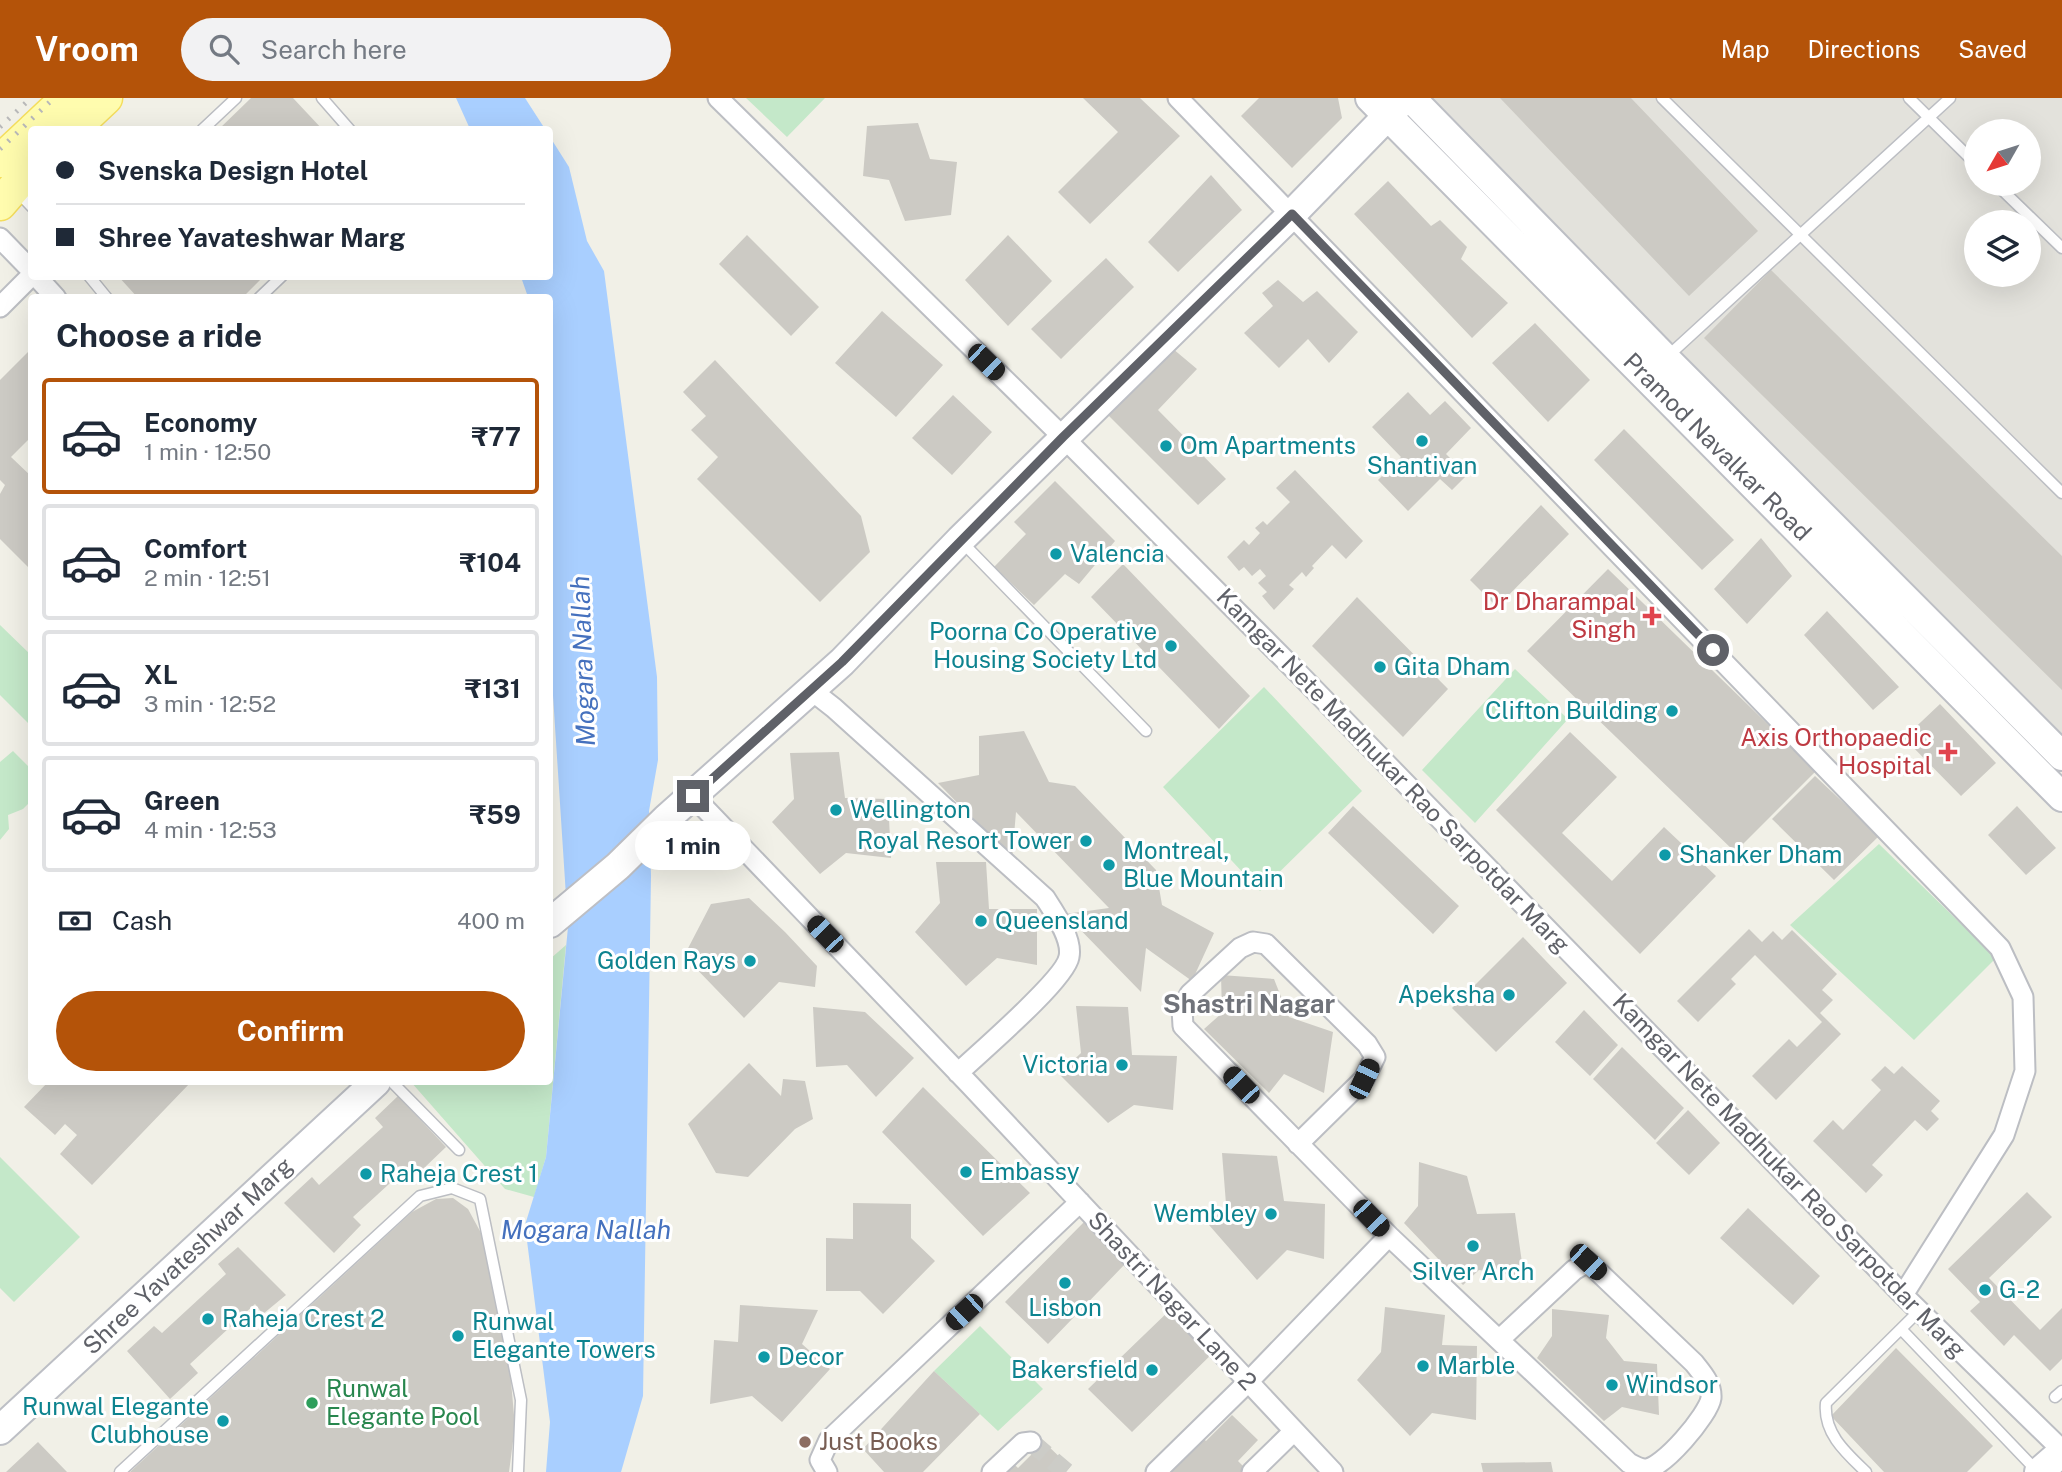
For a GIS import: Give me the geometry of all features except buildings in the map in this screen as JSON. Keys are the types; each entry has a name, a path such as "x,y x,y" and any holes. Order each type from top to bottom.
{"main road":[{"path":"36,126 67,98"},
{"path":"76,126 106,98"},
{"path":"13,183 28,141"}],"street":[{"name":"Kamgar Nete Madhukar Rao Sarpotdar Marg","path":"718,98 1063,437 1311,686 1903,1295 2062,1451"},
{"path":"1178,98 2000,948 2023,997 2025,1071 2004,1135 1903,1295"},
{"name":"Pramod Navalkar Road","path":"1411,98 1657,368 2062,797"},
{"path":"553,920 618,866 666,819 842,662 1063,437 1292,214 1388,104"},
{"name":"Pramod Navalkar Road","path":"1388,104 1657,368 2062,756"},
{"path":"0,238 28,269"},
{"path":"0,307 28,279"},
{"path":"39,280 52,294"},
{"path":"811,690 1045,898 1064,928 1070,956 1057,979 958,1073"},
{"name":"Shastri Nagar Lane 2","path":"693,796 1080,1202 1294,1431 1323,1468"},
{"path":"1298,1144 1364,1079 1375,1057 1367,1044 1266,944 1253,942 1240,948 1190,994 1182,1009 1183,1026 1298,1144 1389,1236 1629,1463 1644,1469 1657,1466 1706,1411 1711,1401 1711,1391 1694,1363 1588,1262 1574,1270 1499,1340"},
{"name":"Shree Yavateshwar Marg","path":"0,1430 373,1085"},
{"path":"827,1472 820,1460 829,1440 1080,1202"},
{"path":"1156,1472 1248,1382 1389,1236"},
{"path":"1252,1472 1294,1431"},
{"path":"992,1472 1023,1443 1031,1442"},
{"path":"2038,1472 2062,1451"}],"lane":[{"path":"206,126 236,98"},
{"path":"322,98 346,126"},
{"path":"1662,98 2062,494"},
{"path":"1909,98 1964,152"},
{"path":"1657,368 1950,98"},
{"path":"2008,196 2062,248"},
{"path":"92,280 104,294"},
{"path":"263,294 278,280"},
{"path":"960,540 1146,731"},
{"path":"395,1085 459,1150"},
{"path":"120,1472 420,1196 452,1188 480,1199 521,1400 518,1472"},
{"path":"1866,1472 1829,1432 1825,1415 1826,1403 1919,1311"},
{"path":"1901,1329 2038,1472"}],"shaded area":[{"path":"1425,98 2062,98 2062,735"}],"green space":[{"path":"746,98 825,98 787,137"},
{"path":"0,625 28,652 28,723 0,695"},
{"path":"1515,669 1568,719 1475,823 1422,770"},
{"path":"1264,687 1362,791 1260,891 1163,787"},
{"path":"13,751 28,766 28,804 8,815 9,829 0,840 0,762"},
{"path":"1879,844 1996,958 1914,1040 1790,925"},
{"path":"566,945 553,1083 553,956"},
{"path":"414,1085 553,1085 546,1157 534,1197 505,1189"},
{"path":"0,1157 80,1237 14,1302 0,1288"},
{"path":"980,1326 1043,1389 998,1431 934,1371"}],"water":[{"path":"456,98 525,98 543,126 469,126"},
{"name":"Mogara Nallah","path":"553,142 569,167 587,241 604,271 657,677 658,760 649,811 651,876 643,1396 621,1472 546,1472 550,1422 525,1225 546,1157 568,927 553,695 553,294 527,294 522,280 553,280"}],"tunnel":[{"path":"1031,1442 1066,1472"}],"railway":[{"path":"0,127 31,98"},
{"path":"0,149 54,98"}],"place":[{"name":"Shantivan","path":"1422,441"},
{"name":"Om Apartments","path":"1166,446"},
{"name":"Valencia","path":"1056,554"},
{"name":"Dr Dharampal Singh","path":"1652,616"},
{"name":"Poorna Co Operative Housing Society Ltd","path":"1171,646"},
{"name":"Gita Dham","path":"1380,667"},
{"name":"Clifton Building","path":"1672,711"},
{"name":"Axis Orthopaedic Hospital","path":"1948,752"},
{"name":"Wellington","path":"836,810"},
{"name":"Royal Resort Tower","path":"1086,841"},
{"name":"Shanker Dham","path":"1665,855"},
{"name":"Montreal, Blue Mountain","path":"1109,865"},
{"name":"Queensland","path":"981,921"},
{"name":"Golden Rays","path":"750,961"},
{"name":"Apeksha","path":"1509,995"},
{"name":"Victoria","path":"1122,1065"},
{"name":"Embassy","path":"966,1172"},
{"name":"Raheja Crest 1","path":"366,1174"},
{"name":"Wembley","path":"1271,1214"},
{"name":"Silver Arch","path":"1473,1246"},
{"name":"Lisbon","path":"1065,1283"},
{"name":"G-2","path":"1985,1290"},
{"name":"Raheja Crest 2","path":"208,1319"},
{"name":"Runwal Elegante Towers","path":"458,1336"},
{"name":"Decor","path":"764,1357"},
{"name":"Marble","path":"1423,1366"},
{"name":"Bakersfield","path":"1152,1370"},
{"name":"Windsor","path":"1612,1385"},
{"name":"Runwal Elegante Pool","path":"312,1403"},
{"name":"Runwal Elegante Clubhouse","path":"223,1421"},
{"name":"Just Books","path":"805,1442"}],"district":[{"name":"Shastri Nagar","path":"1249,1004"}],"route":[{"path":"693,796 842,662 1063,437 1292,214 1713,650"}]}
